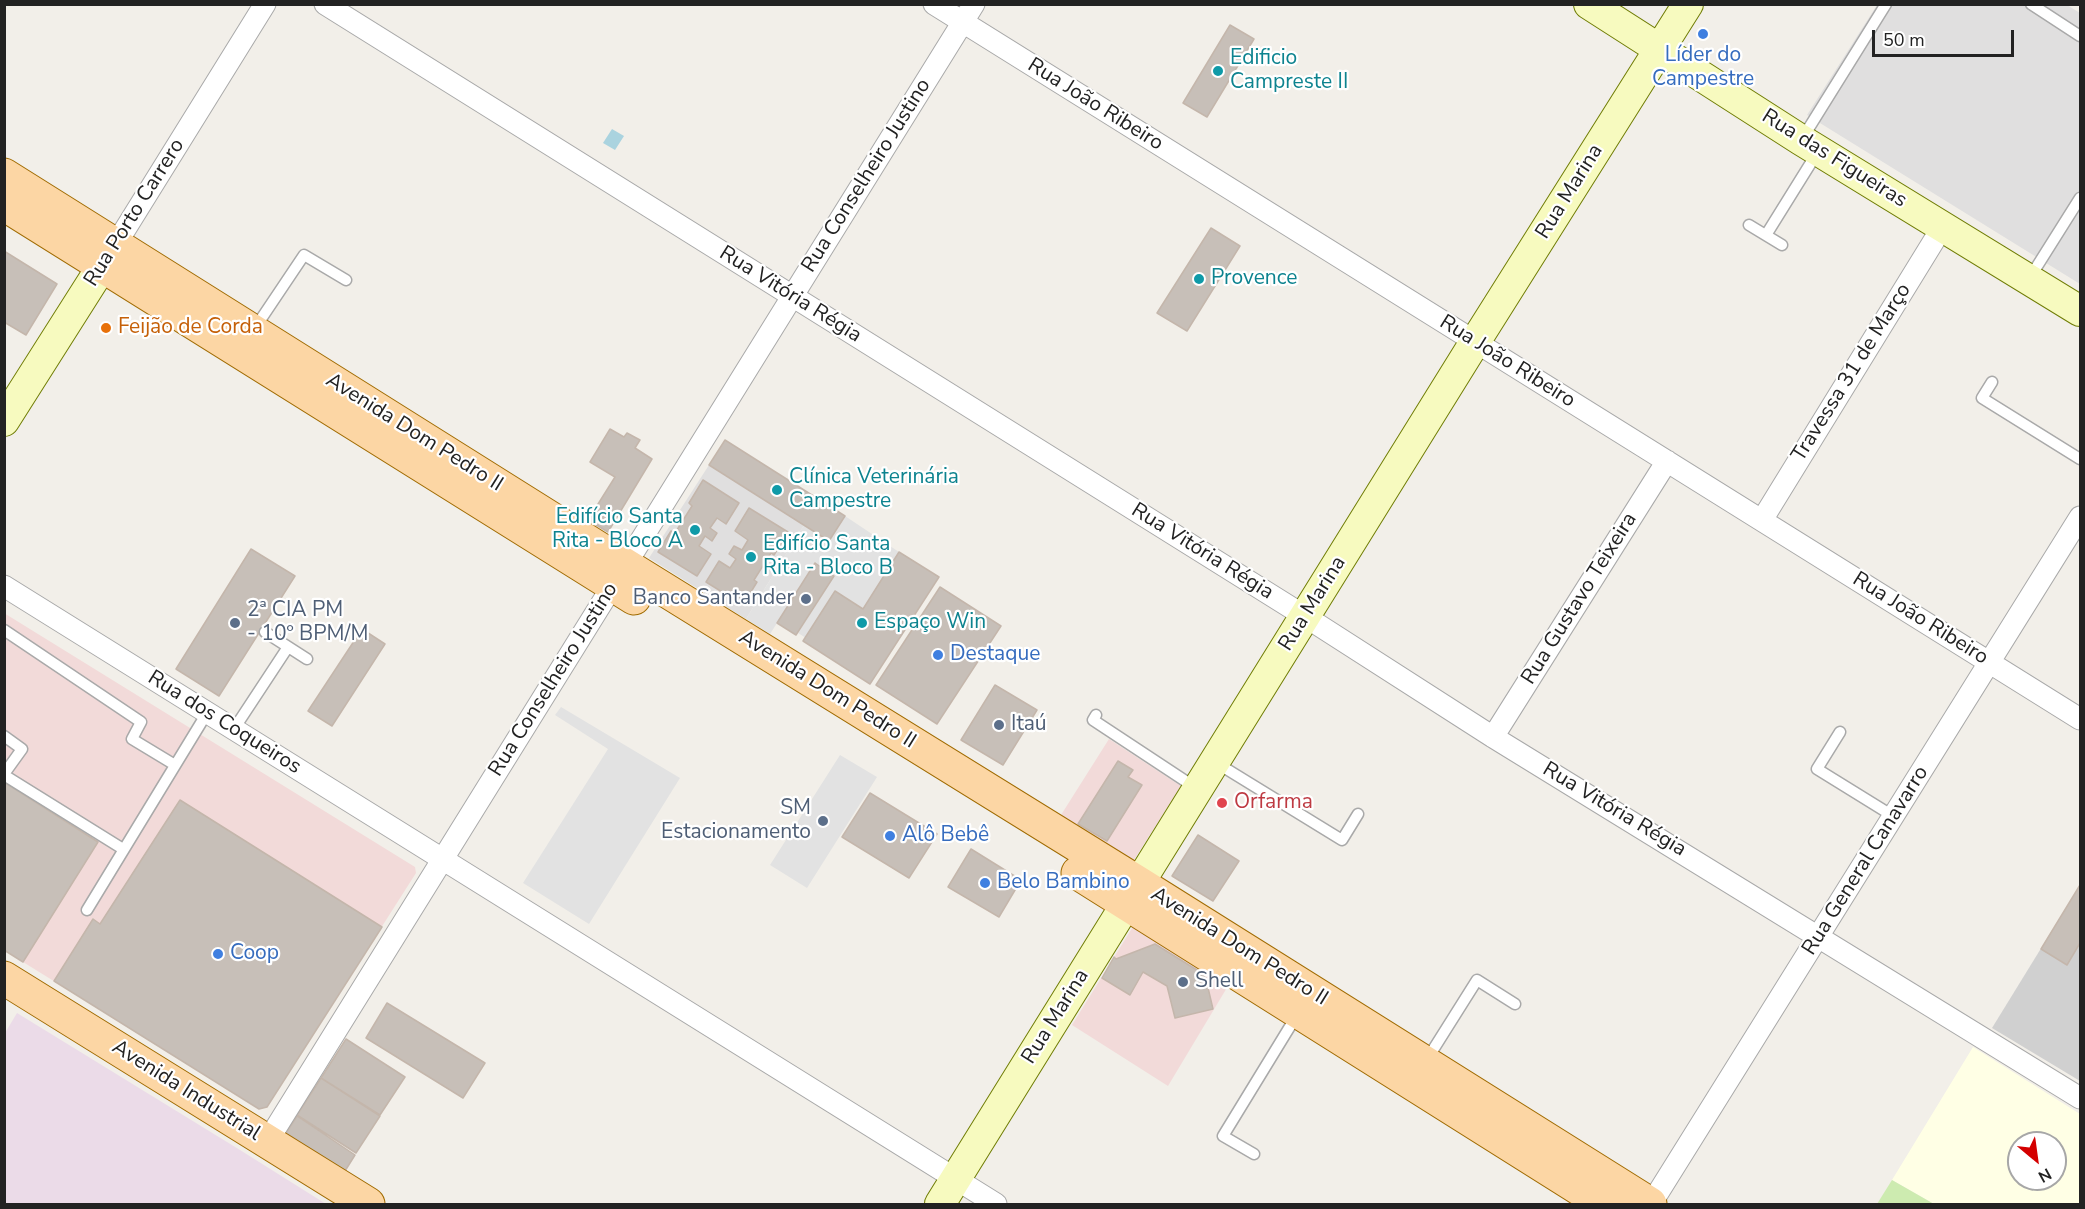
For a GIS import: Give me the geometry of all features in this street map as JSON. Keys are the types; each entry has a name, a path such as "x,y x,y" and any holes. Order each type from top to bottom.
{"main road":[{"name":"Avenida Dom Pedro II","path":"4,175 109,255 619,575 1133,894 1424,1063 1650,1204"},
{"name":"Avenida Dom Pedro II","path":"4,204 109,255 253,331 619,575"},
{"name":"Avenida Dom Pedro II","path":"1133,894 1299,1012 1604,1204"},
{"name":"Avenida Industrial","path":"4,978 368,1204"}],"street":[{"name":"Rua Porto Carrero","path":"4,421 265,4"},
{"name":"Rua Vitória Régia","path":"325,4 1306,617 1493,737 2080,1098"},
{"name":"Rua João Ribeiro","path":"934,4 968,13 1475,342 2080,719"},
{"name":"Rua das Figueiras","path":"1589,4 1810,145 2080,311"},
{"name":"Rua Marina","path":"940,1204 1475,342 1688,4"},
{"name":"Rua Conselheiro Justino","path":"267,1142 968,13"},
{"name":"Travessa 31 de Março","path":"1762,520 1943,226"},
{"name":"Rua Gustavo Teixeira","path":"1493,737 1667,461"},
{"name":"Rua General Canavarro","path":"1650,1204 2080,518"},
{"name":"Rua dos Coqueiros","path":"4,586 996,1204"}],"lane":[{"path":"1766,235 1810,145 1886,4"},
{"path":"2031,4 2080,36"},
{"path":"2029,279 2080,198"},
{"path":"1749,225 1782,245"},
{"path":"253,331 304,255 346,280"},
{"path":"1992,382 1982,398 2080,459"},
{"path":"4,630 141,722 132,739 175,765"},
{"path":"265,632 307,659"},
{"path":"234,729 288,647"},
{"path":"87,910 207,713"},
{"path":"1096,715 1093,720 1198,789"},
{"path":"1840,732 1817,769 1893,816"},
{"path":"4,736 22,749 4,774 123,849"},
{"path":"1215,762 1342,840 1358,814"},
{"path":"1424,1063 1477,980 1515,1004"},
{"path":"1254,1154 1223,1136 1299,1012"}],"shaded area":[{"path":"1877,5 2067,5 2080,13 2080,284 1807,115"},
{"path":"709,465 804,525 746,619 649,558"},
{"path":"845,516 899,552 863,609 835,591 806,638 798,633 834,576 815,564 770,634 746,619 804,525 829,541"},
{"path":"4,613 415,867 416,873 267,1107 259,1108 23,962 97,842 5,782"},
{"path":"561,707 680,778 589,924 523,883 608,749 555,715"},
{"path":"1109,739 1181,786 1134,860 1061,815"},
{"name":"SM Estacionamento","path":"840,755 877,777 807,888 770,865"},
{"path":"2080,885 2080,1081 1992,1028"},
{"path":"1134,925 1228,986 1168,1086 1072,1025"},
{"path":"17,1013 326,1204 5,1204 5,1033"},
{"path":"1973,1047 2080,1114 2080,1204 1934,1204 1892,1180"}],"green space":[{"path":"1892,1180 1934,1204 1877,1204"}],"water":[{"path":"612,129 624,136 615,150 603,143"}],"building":[{"name":"Edificio Campreste II","path":"1230,25 1254,39 1207,117 1183,103"},
{"name":"Provence","path":"1211,228 1240,246 1187,331 1157,313"},
{"path":"4,251 57,284 26,335 4,322"},
{"path":"610,429 624,437 627,433 640,440 635,448 652,459 608,532 588,520 615,477 590,462"},
{"name":"Clínica Veterinária Campestre","path":"725,440 845,516 829,541 709,465"},
{"name":"Edifício Santa Rita - Bloco A","path":"703,480 739,503 726,524 717,518 710,528 717,533 712,541 705,536 699,546 711,554 697,576 658,552 671,531 675,533 692,506 689,503"},
{"name":"Edifício Santa Rita - Bloco B","path":"749,508 788,532 774,555 771,553 754,580 757,582 743,605 706,582 719,561 730,568 736,559 729,554 734,546 742,550 748,540 735,531"},
{"name":"2ª CIA PM - 10º BPM/M","path":"251,549 295,576 219,696 176,669"},
{"name":"Espaço Win","path":"899,552 939,577 870,684 803,641 835,591 863,609"},
{"name":"Banco Santander","path":"815,563 834,576 796,635 777,623"},
{"name":"Destaque","path":"940,587 1001,626 937,724 876,685"},
{"path":"362,629 385,644 332,726 308,711"},
{"name":"Itaú","path":"995,685 1037,710 1003,765 961,740"},
{"path":"1118,761 1133,770 1128,777 1142,785 1107,841 1078,824"},
{"path":"4,782 98,842 23,962 4,950"},
{"name":"Alô Bebê","path":"870,793 937,834 909,878 842,837"},
{"name":"Coop","path":"180,800 382,927 267,1107 259,1109 54,981 93,919 100,924"},
{"path":"1198,835 1239,861 1213,901 1172,876"},
{"name":"Belo Bambino","path":"971,849 1021,880 999,917 948,887"},
{"path":"2080,885 2080,943 2067,965 2041,949"},
{"name":"Shell","path":"1155,944 1205,975 1213,1009 1175,1018 1167,986 1143,972 1130,995 1102,978 1114,957 1116,959"},
{"path":"387,1003 485,1063 463,1098 366,1038"},
{"path":"346,1039 405,1077 380,1115 321,1078"},
{"path":"321,1078 380,1116 356,1153 297,1115"},
{"path":"297,1116 355,1155 345,1171 286,1133"}],"place":[{"name":"Líder do Campestre","path":"1703,34"},
{"name":"Edificio Campreste II","path":"1218,71"},
{"name":"Provence","path":"1199,279"},
{"name":"Feijão de Corda","path":"106,328"},
{"name":"Clínica Veterinária Campestre","path":"777,490"},
{"name":"Edifício Santa Rita - Bloco A","path":"695,530"},
{"name":"Edifício Santa Rita - Bloco B","path":"751,557"},
{"name":"Banco Santander","path":"806,599"},
{"name":"2ª CIA PM - 10º BPM/M","path":"235,623"},
{"name":"Espaço Win","path":"862,623"},
{"name":"Destaque","path":"938,655"},
{"name":"Itaú","path":"999,725"},
{"name":"Orfarma","path":"1222,803"},
{"name":"SM Estacionamento","path":"823,821"},
{"name":"Alô Bebê","path":"890,836"},
{"name":"Belo Bambino","path":"985,883"},
{"name":"Coop","path":"218,954"},
{"name":"Shell","path":"1183,982"}]}
